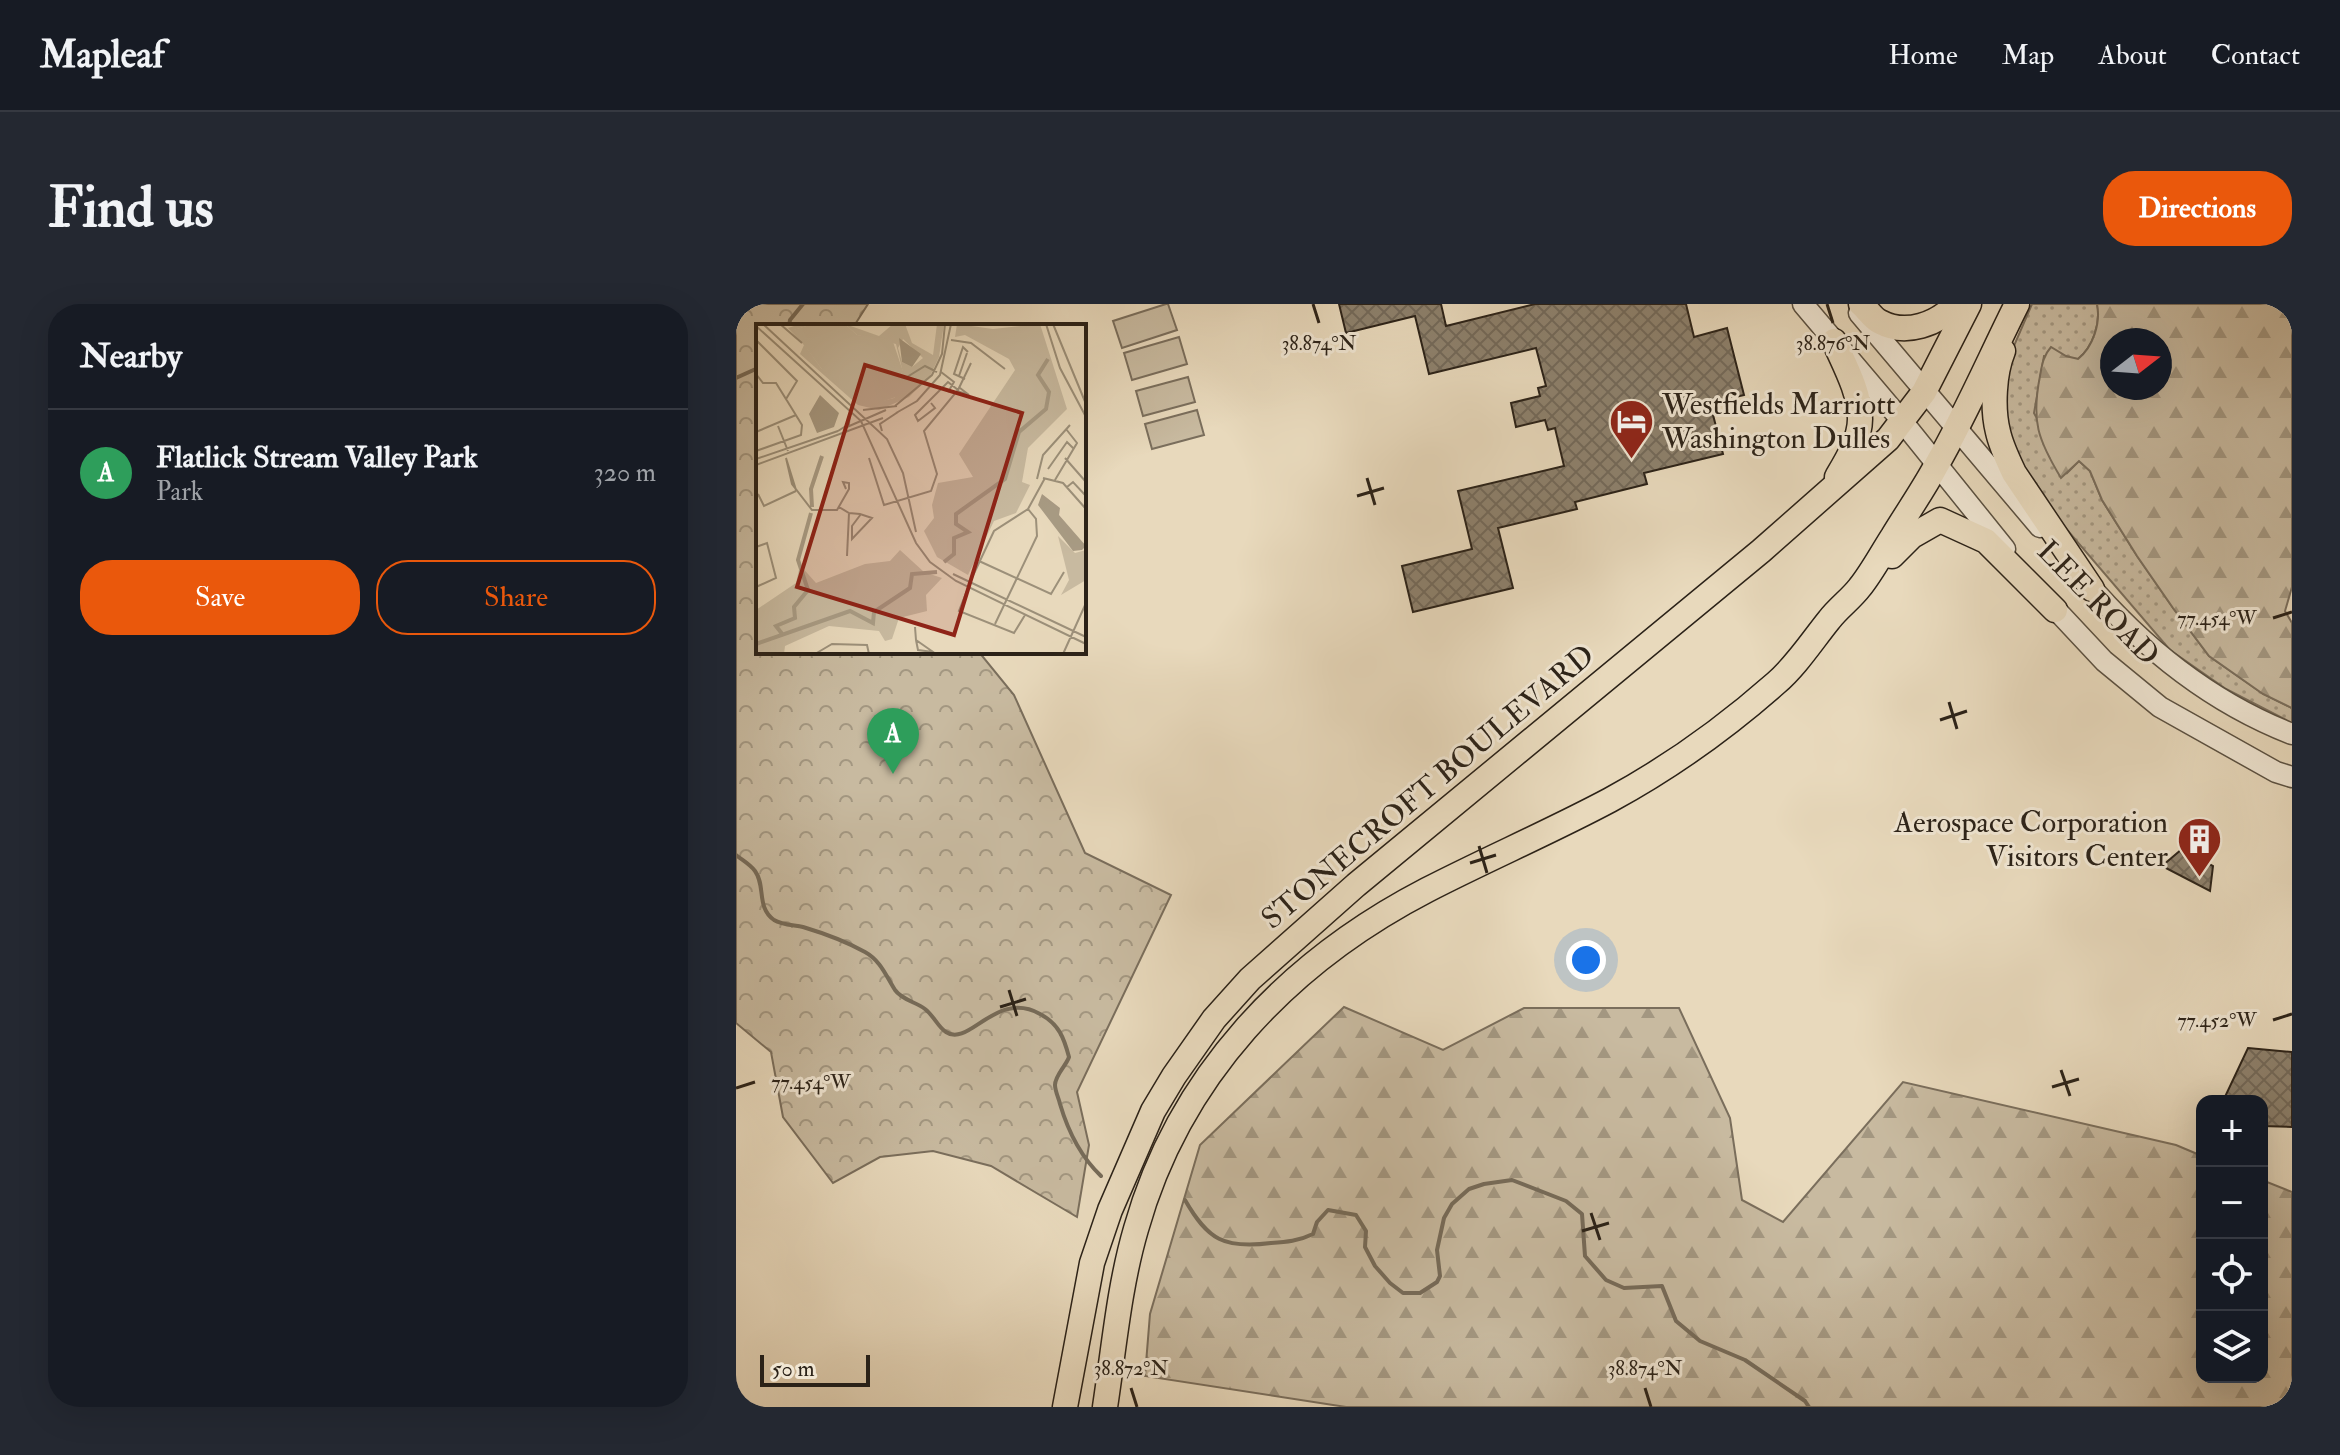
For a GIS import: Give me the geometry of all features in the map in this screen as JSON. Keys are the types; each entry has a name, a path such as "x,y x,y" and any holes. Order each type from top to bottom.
{"main road":[{"path":"1861,304 1879,322 1909,328 1927,325 1944,316 1956,304"},
{"name":"STONECROFT BOULEVARD","path":"1065,1407 1092,1263 1110,1210 1153,1111 1214,1019 1250,979 1356,885 1486,780 1888,439 1924,392 1969,304"},
{"path":"2019,304 2000,357 1998,431 2014,473 2092,589"},
{"name":"STONECROFT BOULEVARD","path":"1105,1407 1126,1270 1147,1195 1169,1144 1210,1074 1237,1038 1267,1004 1317,960 1364,926 1656,773 1715,734 1780,680 1859,589 1937,464 2019,304"},
{"path":"1830,491 1856,441 1860,419 1849,375 1834,341"},
{"path":"1859,589 1912,536 1940,520 1986,541 2055,610"}],"street":[{"name":"LEE ROAD","path":"1803,304 2055,610 2104,661 2160,707 2276,772 2292,777"},
{"name":"LEE ROAD","path":"1852,304 2092,589 2131,631 2204,688 2292,734"}],"green space":[{"path":"736,304 868,304 855,324 756,324 756,654 981,654 1014,695 1085,853 1171,895 1077,1092 1089,1145 1077,1217 991,1166 933,1151 880,1157 833,1183 783,1117 771,1052 736,1023"},
{"path":"1168,304 1177,330 1122,348 1113,321"},
{"path":"2032,304 2097,304 2097,327 2092,341 2078,359 2044,356 2034,413 2067,473 2079,461 2090,471 2102,500 2137,556 2209,656 2263,694 2292,708 2292,723 2226,689 2170,650 2027,483 2002,423 2007,362"},
{"path":"2097,304 2292,304 2292,587 2285,611 2292,623 2292,708 2263,694 2209,656 2137,556 2102,500 2090,471 2079,461 2061,478 2047,452 2038,430 2036,406 2043,361 2051,347 2078,359 2092,341 2097,327"},
{"path":"1179,337 1187,364 1132,380 1124,353"},
{"path":"1188,377 1195,402 1143,416 1136,391"},
{"path":"1197,410 1204,435 1152,449 1145,424"},
{"path":"1344,1007 1443,1050 1524,1008 1679,1008 1730,1118 1742,1200 1783,1222 1903,1082 2176,1145 2196,1153 2196,1383 2268,1383 2268,1182 2292,1192 2292,1407 1346,1407 1145,1376 1150,1314 1200,1145"}],"building":[{"name":"Westfields Marriott Washington Dulles","path":"1339,304 1441,304 1446,326 1535,304 1686,304 1694,337 1727,328 1744,395 1710,403 1723,454 1644,473 1647,484 1575,502 1577,509 1498,528 1513,588 1413,612 1402,566 1472,549 1458,491 1564,466 1555,428 1548,430 1545,420 1516,427 1511,403 1540,396 1538,388 1546,386 1536,348 1429,374 1415,316 1346,333"},
{"name":"Aerospace Corporation Visitors Center","path":"2182,849 2213,866 2210,891 2162,866"},
{"path":"2248,1048 2292,1052 2292,1127 2268,1126 2268,1095 2226,1095"}],"waterway":[{"path":"789,324 803,304"},
{"path":"736,378 756,369"},
{"path":"736,855 755,871 768,915 781,923 819,932 865,952 879,964 898,993 925,1009 946,1032 955,1035 964,1032 1010,1009 1024,1008 1052,1022 1063,1038 1069,1057 1057,1078 1056,1092 1081,1152 1101,1176"},
{"path":"1185,1200 1210,1233 1229,1243 1255,1245 1298,1240 1313,1234 1317,1222 1328,1210 1356,1215 1366,1231 1365,1247 1375,1266 1403,1293 1420,1293 1437,1282 1440,1276 1437,1250 1444,1218 1452,1204 1469,1189 1512,1180 1566,1201 1582,1214 1585,1256 1606,1280 1624,1288 1662,1286 1676,1321 1700,1341 1745,1360 1805,1401 1809,1407"}],"place":[{"name":"Westfields Marriott Washington Dulles","path":"1631,460"},
{"name":"Flatlick Stream Valley Park","path":"893,774"},
{"name":"Aerospace Corporation Visitors Center","path":"2199,878"}]}
